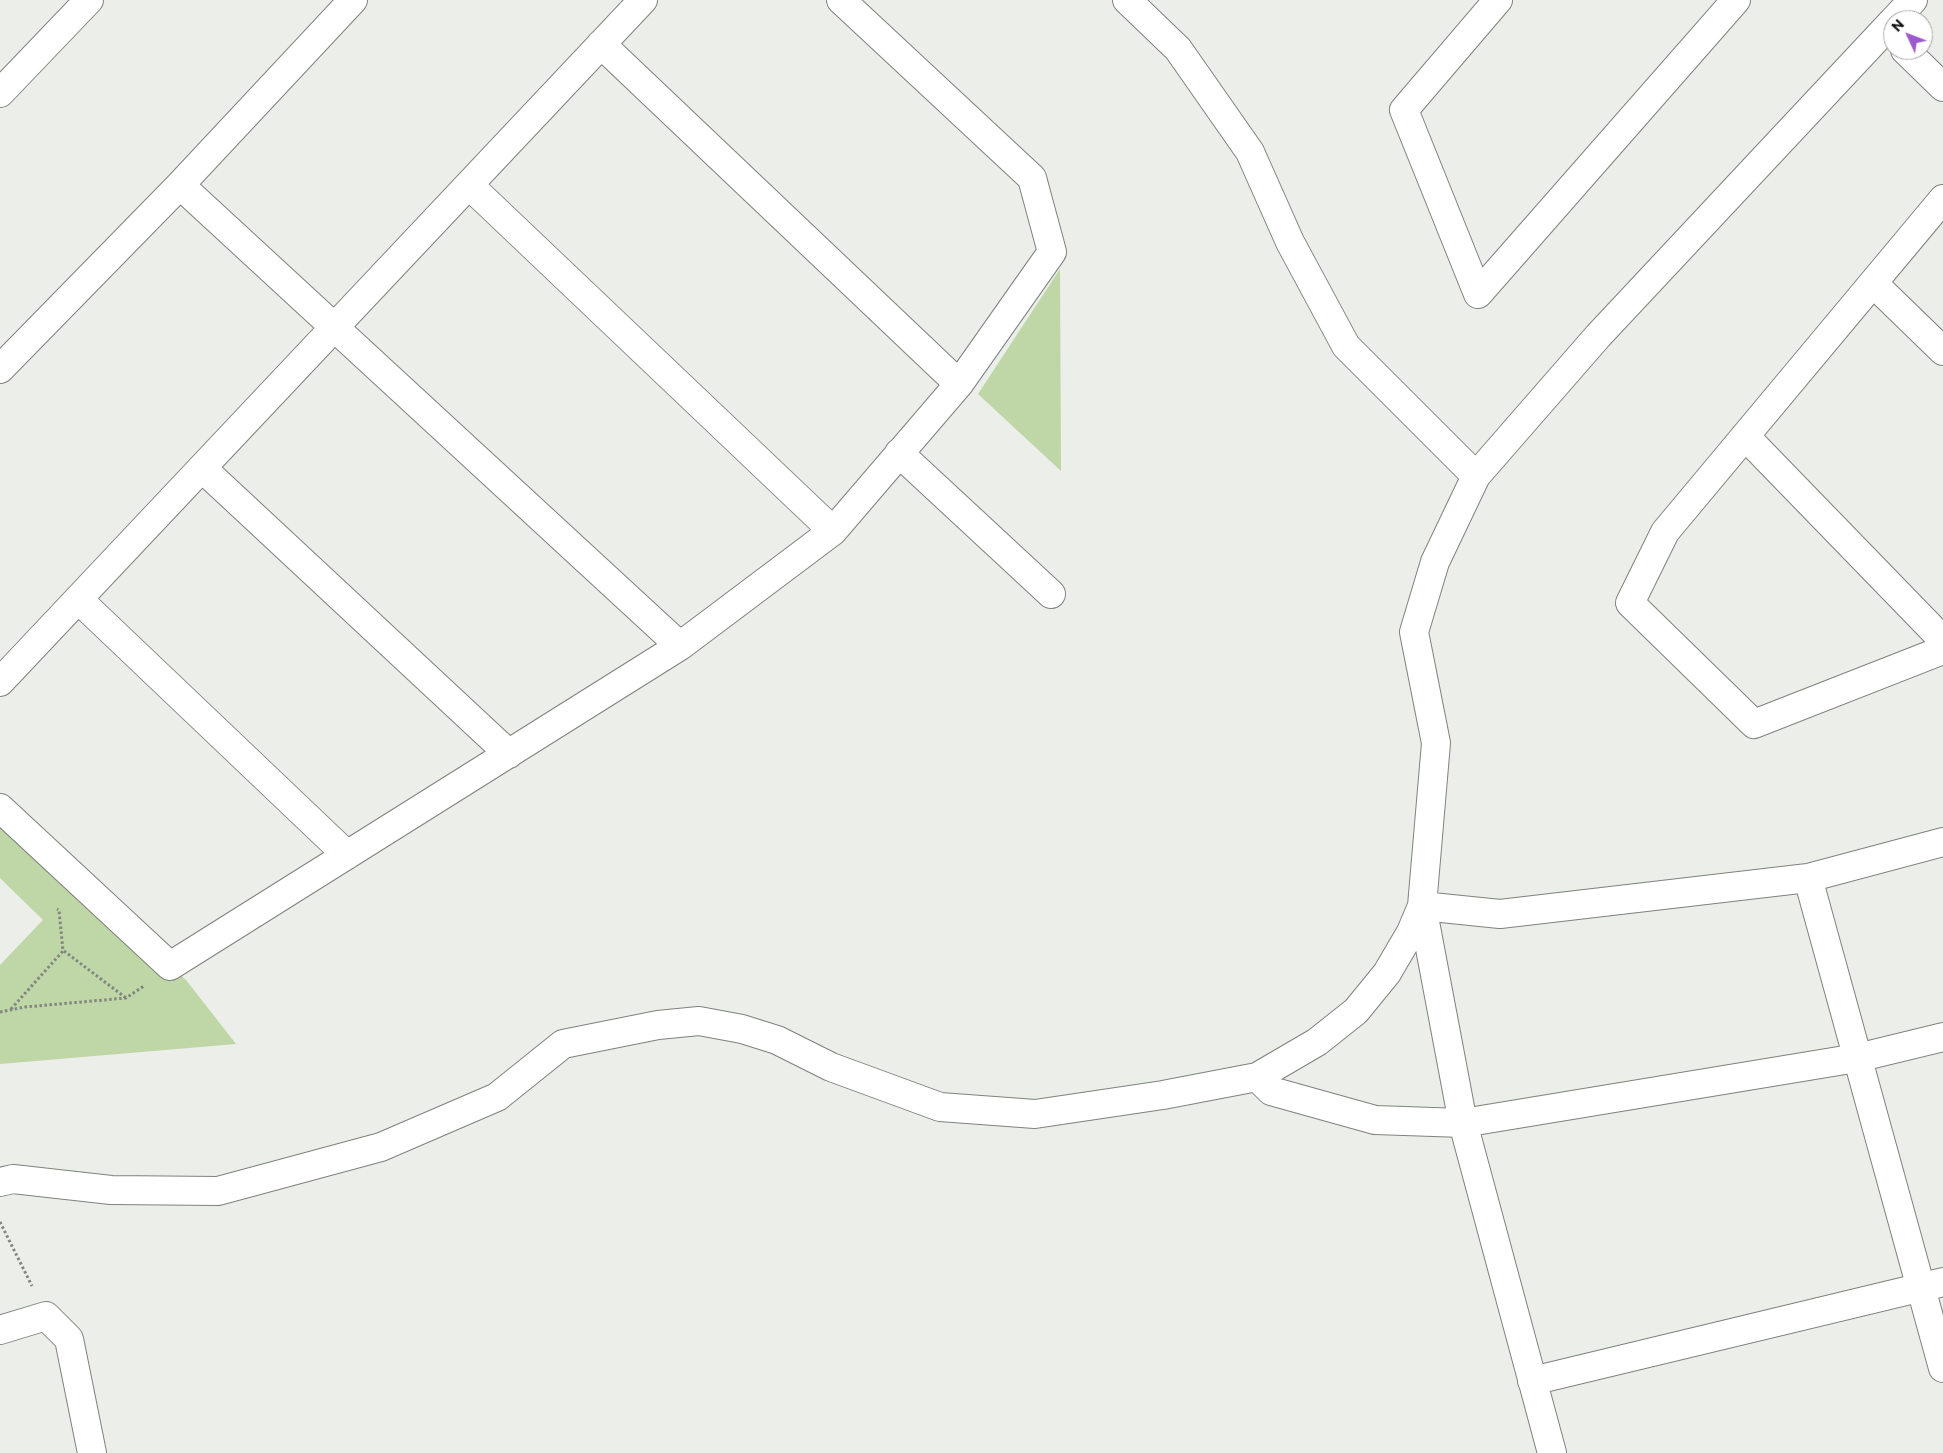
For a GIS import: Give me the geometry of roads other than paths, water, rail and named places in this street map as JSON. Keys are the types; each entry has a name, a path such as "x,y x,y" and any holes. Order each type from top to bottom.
{"street":[{"path":"0,93 89,0"},
{"path":"0,368 180,185 353,0"},
{"path":"0,682 643,0"},
{"path":"0,808 170,966 680,646 833,531 959,384 1052,252 1032,178 841,0"},
{"path":"1127,0 1178,49 1250,152 1290,242 1346,346 1476,476"},
{"path":"1498,0 1404,110 1478,294 1736,0"},
{"path":"1905,10 1913,0"},
{"path":"1552,1453 1463,1123 1422,906 1436,743 1414,632 1435,562 1476,476 1598,336 1883,36"},
{"path":"601,44 959,384"},
{"path":"1915,60 1943,87"},
{"path":"180,185 680,646"},
{"path":"469,185 833,531"},
{"path":"1943,199 1665,532 1630,603 1754,724 1943,650"},
{"path":"1873,283 1943,351"},
{"path":"1745,436 1943,640"},
{"path":"899,453 1051,594"},
{"path":"202,468 509,754"},
{"path":"78,599 347,855"},
{"path":"1422,906 1500,914 1808,878 1943,842"},
{"path":"1808,878 1857,1058 1932,1285 1943,1368"},
{"path":"0,1182 13,1179 111,1190 218,1191 381,1147 497,1097 563,1044 658,1025 699,1021 742,1029 777,1040 831,1066 940,1107 1034,1114 1163,1095 1257,1077 1317,1042 1356,1011 1387,973 1411,932 1422,906"},
{"path":"1257,1077 1270,1091 1375,1120 1463,1123 1857,1058 1943,1037"},
{"path":"1532,1381 1932,1285"},
{"path":"0,1330 46,1316 69,1339 92,1453"}]}
